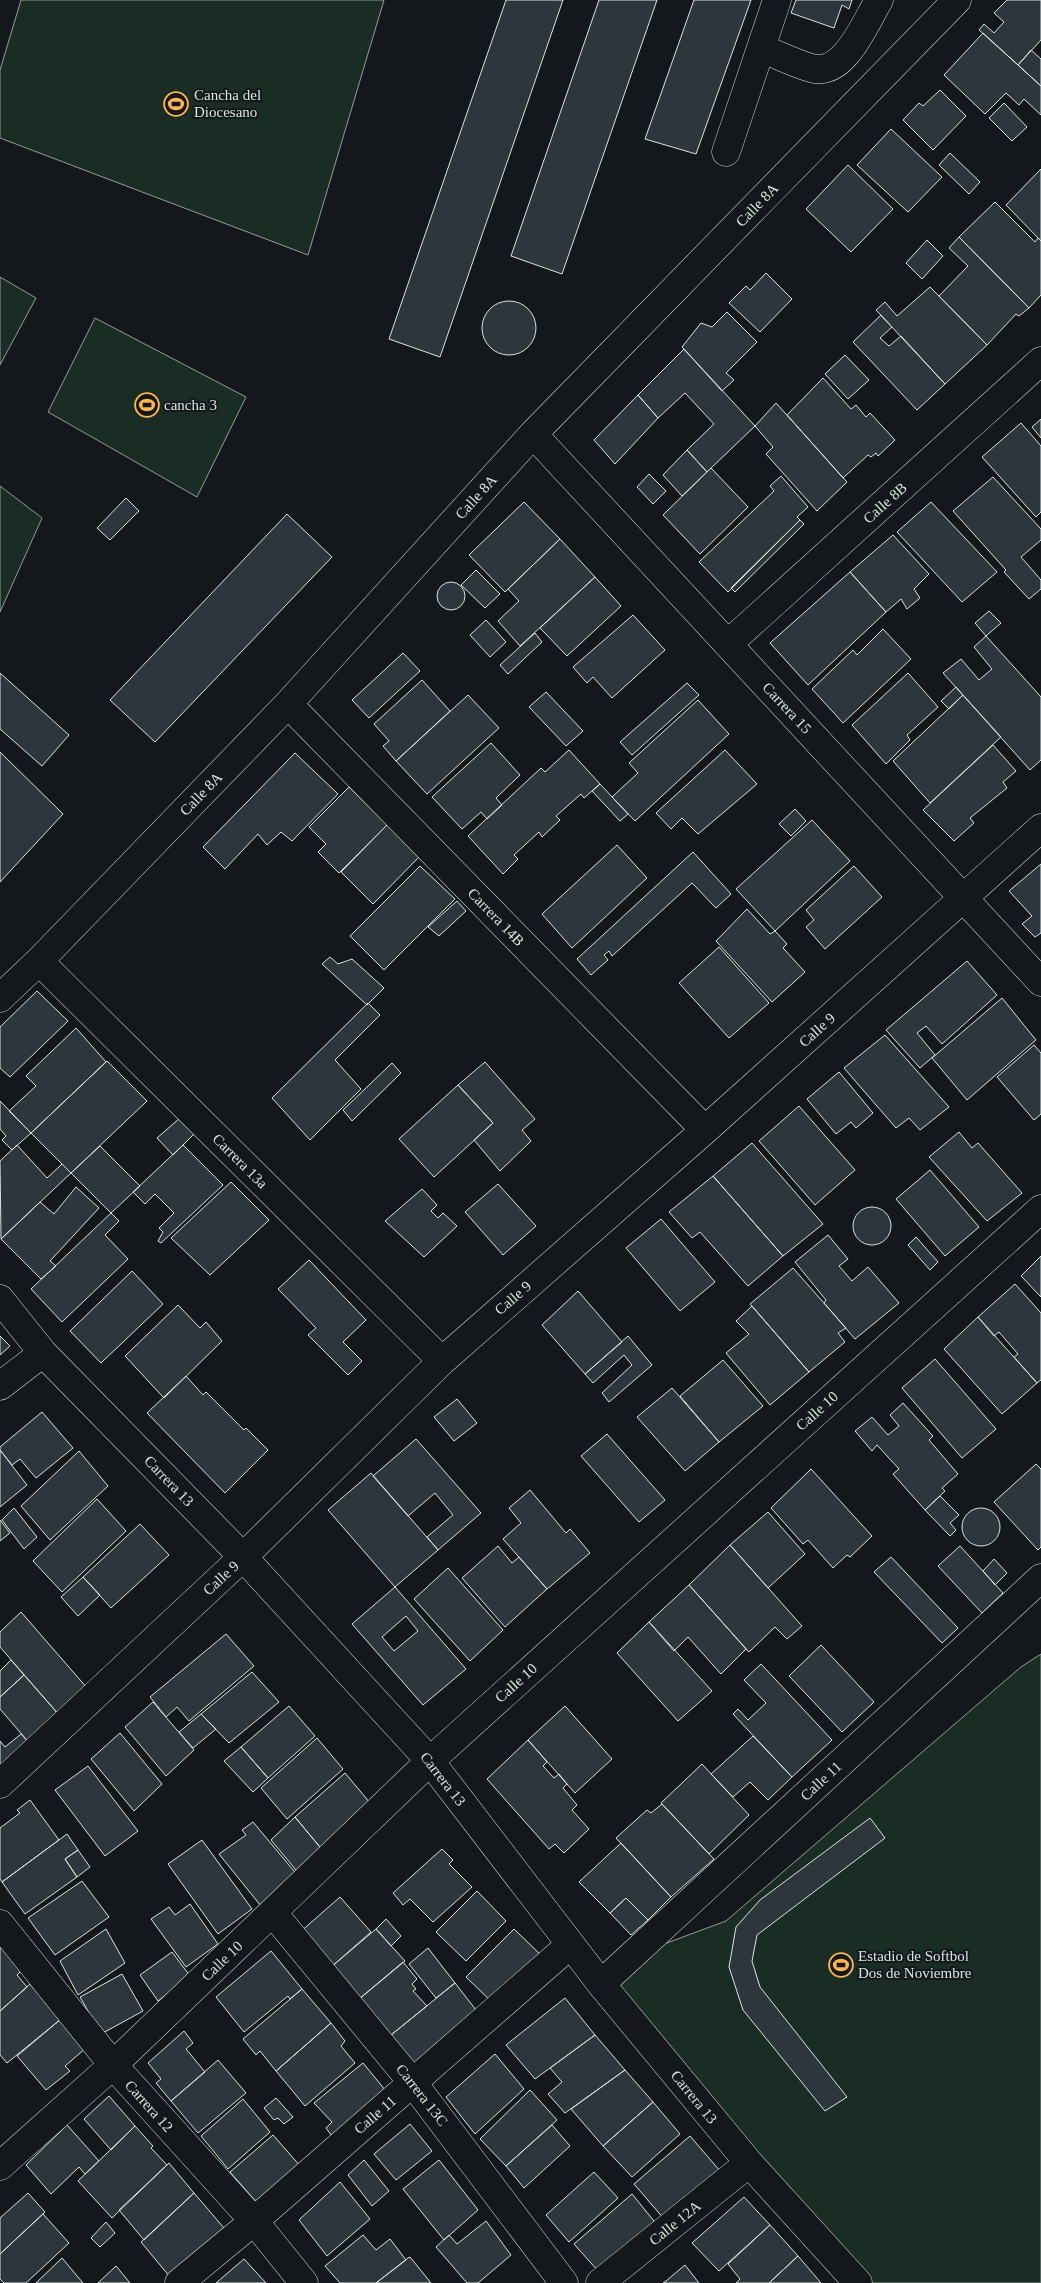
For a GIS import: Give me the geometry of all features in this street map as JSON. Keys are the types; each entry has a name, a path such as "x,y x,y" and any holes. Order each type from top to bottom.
{"street":[{"path":"726,152 778,0"},
{"path":"761,48 813,69 829,69 842,60 879,0"},
{"name":"Calle 8A","path":"0,998 39,961 288,704 533,434 956,0"},
{"name":"Calle 8B","path":"728,644 1041,361"},
{"name":"Carrera 15","path":"533,434 1041,982"},
{"name":"Carrera 14B","path":"288,704 705,1130"},
{"name":"Calle 9","path":"0,1784 243,1557 442,1361 705,1130 1041,828"},
{"name":"Carrera 13a","path":"39,961 442,1361"},
{"name":"Calle 10","path":"0,2166 113,2065 430,1760 1041,1209"},
{"name":"Carrera 13","path":"0,1299 43,1353 243,1557 430,1760 601,1984 749,2164 858,2283"},
{"path":"0,1386 43,1353"},
{"name":"Calle 11","path":"601,1984 1039,1584"},
{"name":"Carrera 13C","path":"273,1913 413,2083 564,2283"},
{"name":"Carrera 12","path":"0,1924 113,2065 254,2221 304,2283"},
{"name":"Calle 11","path":"179,2283 254,2221 570,1945"},
{"name":"Calle 12A","path":"600,2283 749,2164"}],"green space":[{"name":"Cancha del Diocesano","path":"21,0 384,0 308,255 0,138 0,70"},
{"path":"0,277 36,298 0,365"},
{"name":"cancha 3","path":"95,318 246,397 197,497 48,412"},
{"path":"0,486 42,518 0,612"},
{"name":"Estadio de Softbol Dos de Noviembre","path":"1041,1654 1041,2283 868,2283 616,1985 664,1944 726,1921 1021,1667"}],"building":[{"path":"506,0 563,0 440,357 389,339"},
{"path":"599,0 657,0 562,274 511,256"},
{"path":"694,0 751,0 696,154 645,139"},
{"path":"796,0 852,0 849,9 842,5 834,28 791,13"},
{"path":"1007,0 1041,0 1041,40 1018,65 979,30 984,24 994,33 1004,22 994,13"},
{"path":"983,33 1041,86 1041,115 1024,99 1019,105 1006,93 985,114 944,75"},
{"path":"1031,50 1041,59 1041,86 1018,65"},
{"path":"940,90 966,116 933,150 903,120 919,103 923,106"},
{"path":"1004,103 1027,127 1012,141 989,118"},
{"path":"891,129 942,177 908,212 857,165"},
{"path":"950,153 980,182 969,194 939,165"},
{"path":"848,165 893,209 851,252 806,209"},
{"path":"1041,169 1041,241 1006,205"},
{"path":"995,202 1035,242 1038,238 1041,241 1041,295 1029,308 959,237"},
{"path":"959,237 1029,308 1019,316 1016,314 987,345 939,296 968,266 949,248"},
{"path":"927,240 943,256 922,279 906,263"},
{"path":"766,273 792,299 760,332 729,303 746,286 750,290"},
{"path":"930,287 987,345 945,384 876,310 885,302 897,316"},
{"path":"509,301 519,303 528,309 534,318 536,328 534,338 528,347 519,353 509,355 499,353 490,347 484,338 482,328 484,318 490,309 499,303"},
{"path":"727,312 757,342 726,373 734,380 722,391 682,347 701,323 712,327"},
{"path":"881,315 892,327 880,338 889,346 901,336 945,384 917,410 853,342"},
{"path":"684,349 755,426 707,472 687,450 714,424 685,393 658,418 638,395"},
{"path":"845,355 869,380 848,399 825,374"},
{"path":"823,378 851,409 856,405 866,417 870,413 895,440 878,456 876,453 871,457 868,455 843,478 787,415"},
{"path":"638,395 658,418 615,464 594,440"},
{"path":"776,403 847,482 817,511 766,454 773,447 755,426"},
{"path":"1041,419 1041,438 1032,427"},
{"path":"1021,423 1041,446 1041,512 1036,517 982,457"},
{"path":"687,450 707,472 682,496 663,475"},
{"path":"711,468 748,507 700,554 663,515"},
{"path":"649,474 666,491 653,504 637,487"},
{"path":"781,476 808,507 797,517 800,520 728,592 699,562 774,491 770,486"},
{"path":"993,477 1041,529 1041,540 1021,557 1041,580 1041,589 1029,599 1004,572 1006,570 953,511"},
{"path":"126,498 139,511 110,540 97,528"},
{"path":"524,502 560,539 505,592 469,555"},
{"path":"931,502 997,572 962,602 897,532"},
{"path":"287,514 332,557 155,742 110,700"},
{"path":"800,520 804,524 735,592 731,588"},
{"path":"893,535 929,574 914,589 920,598 907,609 901,599 886,612 850,572"},
{"path":"560,539 595,577 520,646 498,621 519,601 508,589"},
{"path":"476,570 500,594 485,608 461,585"},
{"path":"850,572 886,612 808,685 770,643"},
{"path":"595,577 621,606 567,656 540,628"},
{"path":"451,582 461,586 465,596 461,606 451,610 441,606 437,596 441,586"},
{"path":"989,611 1001,623 986,636 975,623"},
{"path":"633,615 665,650 612,698 593,677 587,683 573,667"},
{"path":"486,620 506,642 490,657 470,635"},
{"path":"883,629 911,659 843,723 812,689 853,650 857,655"},
{"path":"535,633 542,642 508,674 500,665"},
{"path":"986,636 1041,697 1041,760 1030,770 943,673 961,659 979,680 992,669 974,647"},
{"path":"403,653 420,671 369,718 352,700"},
{"path":"0,673 69,735 42,766 0,729"},
{"path":"908,673 938,707 907,735 910,740 886,764 852,725"},
{"path":"422,680 450,711 396,761 383,746 389,741 374,724"},
{"path":"687,683 699,695 632,755 620,742"},
{"path":"956,687 963,695 949,709 941,701"},
{"path":"546,692 583,731 566,746 529,707"},
{"path":"468,695 499,728 427,794 396,761"},
{"path":"963,695 1001,737 930,803 893,761"},
{"path":"698,700 729,734 635,821 612,797 638,773 629,763"},
{"path":"491,743 520,775 496,798 502,805 487,819 481,812 462,829 432,797"},
{"path":"993,745 1016,771 1003,782 1007,788 970,818 974,823 954,841 923,810"},
{"path":"569,750 600,784 584,798 581,794 556,816 560,820 542,837 539,832 514,855 518,859 503,874 468,836 541,768 545,772"},
{"path":"725,750 757,784 698,834 682,818 671,829 656,813"},
{"path":"0,752 63,814 0,882"},
{"path":"295,753 338,794 292,841 281,832 267,845 258,834 225,869 203,847"},
{"path":"600,784 628,814 620,821 592,791"},
{"path":"349,787 387,825 339,873 318,852 326,844 309,827"},
{"path":"795,809 806,821 791,836 779,824"},
{"path":"812,820 850,861 775,931 736,889"},
{"path":"387,825 420,856 373,904 341,872"},
{"path":"617,845 647,878 572,948 542,914"},
{"path":"693,852 731,894 716,908 692,883 612,956 609,951 604,955 608,960 591,975 577,959"},
{"path":"1041,864 1041,933 1035,937 1022,924 1032,916 1009,891"},
{"path":"420,866 455,899 384,970 350,936"},
{"path":"854,866 882,897 825,949 806,927 814,920 806,910"},
{"path":"457,901 466,911 439,936 428,927"},
{"path":"747,909 770,934 775,931 787,944 783,948 805,972 772,1002 716,941"},
{"path":"719,947 769,1003 729,1038 679,983"},
{"path":"330,957 338,964 352,959 384,988 367,1005 322,964"},
{"path":"967,961 997,995 942,1044 926,1026 917,1033 935,1055 920,1068 886,1030"},
{"path":"37,991 68,1021 10,1077 0,1068 0,1027"},
{"path":"1002,998 1036,1040 967,1100 932,1058"},
{"path":"368,1003 380,1015 335,1060 361,1089 310,1140 272,1098"},
{"path":"76,1028 106,1062 31,1133 9,1111 36,1086 26,1076"},
{"path":"885,1035 949,1107 920,1130 909,1118 896,1128 844,1068"},
{"path":"1034,1045 1041,1053 1041,1114 1034,1120 997,1077"},
{"path":"107,1061 147,1101 71,1173 31,1133"},
{"path":"485,1062 535,1119 522,1130 531,1141 500,1171 474,1140 493,1123 458,1085"},
{"path":"392,1063 401,1073 352,1121 343,1110"},
{"path":"839,1072 873,1113 856,1128 851,1122 836,1134 807,1099"},
{"path":"458,1085 493,1123 434,1177 399,1139"},
{"path":"0,1101 31,1133 12,1150 2,1140 6,1136 0,1129"},
{"path":"799,1106 855,1170 815,1205 759,1141"},
{"path":"180,1118 195,1133 173,1155 157,1138"},
{"path":"959,1132 972,1148 978,1143 1022,1193 987,1221 929,1157"},
{"path":"752,1143 823,1224 783,1256 713,1176"},
{"path":"17,1145 47,1178 62,1164 71,1173 1,1239 0,1161"},
{"path":"183,1145 223,1185 161,1243 158,1241 163,1232 159,1228 174,1213 155,1194 145,1204 133,1192"},
{"path":"100,1146 140,1186 111,1213 71,1173"},
{"path":"930,1170 979,1227 945,1256 896,1199"},
{"path":"713,1176 783,1256 748,1286 700,1232 692,1238 669,1212"},
{"path":"231,1182 269,1220 210,1275 171,1238"},
{"path":"498,1184 536,1226 503,1255 465,1212"},
{"path":"76,1187 99,1208 50,1261 56,1266 41,1279 1,1239 40,1202 54,1214"},
{"path":"422,1189 437,1205 431,1211 438,1218 443,1213 457,1226 424,1257 385,1221"},
{"path":"872,1207 886,1212 891,1226 886,1240 872,1245 858,1240 853,1226 858,1212"},
{"path":"111,1213 119,1221 105,1235 128,1259 62,1322 31,1289"},
{"path":"661,1219 715,1282 680,1311 626,1248"},
{"path":"828,1235 848,1259 839,1266 852,1281 868,1267 899,1303 855,1339 824,1303 826,1300 795,1262"},
{"path":"916,1237 938,1262 930,1270 908,1245"},
{"path":"1041,1256 1041,1297 1021,1276"},
{"path":"309,1260 366,1320 343,1342 362,1361 348,1375 308,1335 316,1328 278,1289"},
{"path":"793,1268 846,1328 838,1333 845,1342 809,1372 750,1304"},
{"path":"132,1271 163,1304 101,1363 70,1331"},
{"path":"1015,1284 1041,1313 1041,1380 1037,1383 1014,1357 1018,1354 999,1332 994,1336 978,1317"},
{"path":"578,1291 622,1342 585,1374 542,1325"},
{"path":"178,1305 200,1328 206,1322 222,1341 164,1398 125,1356"},
{"path":"752,1306 809,1372 770,1405 726,1353 749,1334 736,1321"},
{"path":"978,1317 1037,1383 1002,1414 944,1349"},
{"path":"0,1336 10,1346 0,1355"},
{"path":"628,1336 652,1365 609,1402 602,1393 632,1365 624,1355 593,1383 585,1374"},
{"path":"935,1359 996,1429 962,1458 902,1388"},
{"path":"723,1360 763,1406 719,1442 680,1396"},
{"path":"186,1376 203,1395 206,1392 244,1430 246,1428 268,1450 225,1493 147,1413"},
{"path":"672,1388 719,1442 685,1471 637,1417"},
{"path":"457,1399 477,1423 454,1441 434,1417"},
{"path":"903,1403 933,1436 929,1440 958,1474 942,1488 945,1491 925,1510 893,1474 899,1469 877,1445 872,1451 855,1431 872,1417 888,1435 899,1426 890,1415"},
{"path":"42,1412 73,1448 36,1478 20,1459 12,1465 0,1450 0,1447"},
{"path":"607,1434 665,1500 639,1522 581,1456"},
{"path":"416,1439 481,1513 438,1550 427,1537 453,1515 435,1493 408,1516 373,1476"},
{"path":"0,1450 27,1485 0,1507"},
{"path":"79,1451 108,1486 50,1540 21,1506"},
{"path":"1036,1464 1041,1469 1041,1547 1038,1550 994,1502"},
{"path":"811,1469 872,1536 850,1557 847,1555 833,1568 808,1540 803,1544 771,1508"},
{"path":"371,1473 438,1550 395,1587 328,1510"},
{"path":"530,1490 566,1533 570,1529 590,1553 547,1589 503,1539 521,1523 509,1508"},
{"path":"940,1496 959,1515 950,1523 956,1530 950,1536 925,1510"},
{"path":"97,1499 126,1531 62,1592 33,1561"},
{"path":"14,1508 37,1537 24,1549 2,1520"},
{"path":"981,1508 994,1514 1000,1527 994,1540 981,1546 968,1540 962,1527 968,1514"},
{"path":"768,1512 805,1554 768,1588 730,1545"},
{"path":"0,1520 10,1533 0,1541"},
{"path":"140,1524 169,1555 111,1608 83,1577"},
{"path":"730,1545 802,1626 787,1639 775,1627 749,1652 689,1585"},
{"path":"498,1546 512,1563 519,1557 547,1589 505,1627 462,1578"},
{"path":"960,1546 1003,1593 982,1613 938,1566"},
{"path":"891,1557 958,1628 942,1643 874,1572"},
{"path":"994,1559 1007,1573 995,1585 983,1571"},
{"path":"448,1568 503,1630 470,1661 414,1599"},
{"path":"83,1577 100,1595 78,1616 61,1597"},
{"path":"689,1585 746,1649 721,1674 688,1637 674,1651 649,1622"},
{"path":"395,1587 466,1669 423,1705 352,1624","holes":["406,1616 418,1631 394,1651 382,1637"]},
{"path":"21,1612 88,1689 60,1716 0,1647 0,1632"},
{"path":"649,1622 712,1691 678,1721 617,1653"},
{"path":"226,1634 254,1666 189,1721 177,1707 166,1717 150,1697"},
{"path":"821,1645 874,1702 842,1732 789,1676"},
{"path":"11,1660 24,1675 0,1697 0,1671"},
{"path":"761,1664 832,1740 792,1777 733,1714 738,1709 748,1720 766,1703 744,1680"},
{"path":"252,1672 279,1702 229,1743 201,1714"},
{"path":"24,1675 60,1716 32,1746 0,1709 0,1697"},
{"path":"153,1702 194,1750 166,1776 125,1727"},
{"path":"289,1706 315,1736 268,1778 241,1747"},
{"path":"565,1706 612,1759 575,1793 528,1740"},
{"path":"201,1714 216,1729 193,1748 179,1732"},
{"path":"120,1733 162,1784 134,1811 91,1759"},
{"path":"21,1734 32,1746 0,1771 0,1741 5,1747"},
{"path":"753,1736 792,1777 768,1800 750,1782 733,1797 711,1774"},
{"path":"317,1738 343,1769 287,1819 261,1788"},
{"path":"528,1740 547,1762 543,1766 554,1778 559,1774 567,1784 563,1788 577,1805 572,1810 589,1829 564,1853 555,1844 549,1849 487,1779"},
{"path":"241,1747 268,1778 253,1792 224,1761"},
{"path":"702,1764 749,1815 709,1854 661,1803"},
{"path":"88,1766 138,1831 105,1856 55,1790"},
{"path":"345,1773 376,1810 329,1858 295,1817"},
{"path":"30,1800 59,1840 2,1882 0,1879 0,1828 20,1813 17,1810"},
{"path":"662,1804 714,1859 671,1897 616,1838 647,1810 651,1813"},
{"path":"295,1817 329,1858 301,1876 271,1840"},
{"path":"870,1818 885,1838 757,1935 752,1961 760,1987 847,2097 825,2111 743,2010 729,1967 736,1927 760,1900"},
{"path":"253,1822 299,1877 261,1906 219,1854 246,1835 242,1830"},
{"path":"67,1834 78,1850 65,1859 77,1877 25,1914 2,1882"},
{"path":"202,1840 252,1909 218,1934 168,1864"},
{"path":"621,1843 671,1897 648,1920 626,1898 610,1913 579,1882"},
{"path":"442,1849 453,1860 449,1864 472,1887 433,1922 410,1899 403,1905 393,1893"},
{"path":"78,1850 90,1867 77,1877 65,1859"},
{"path":"82,1881 109,1917 55,1955 28,1918"},
{"path":"477,1891 506,1921 466,1961 436,1932"},
{"path":"340,1897 371,1932 330,1968 298,1934"},
{"path":"626,1898 648,1920 631,1935 610,1913"},
{"path":"190,1904 218,1944 186,1967 151,1919 169,1907 175,1915"},
{"path":"386,1919 401,1936 391,1946 376,1929"},
{"path":"106,1929 125,1963 78,1995 60,1961"},
{"path":"376,1929 405,1961 358,2000 330,1968"},
{"path":"514,1929 544,1958 496,2006 466,1977"},
{"path":"2,1945 22,1970 17,1975 27,1987 0,2011 0,1947"},
{"path":"428,1948 455,1983 436,1998 409,1964"},
{"path":"271,1951 302,1989 290,1999 288,1996 244,2032 216,1997"},
{"path":"172,1952 190,1976 158,2001 140,1975"},
{"path":"403,1962 417,1979 412,1984 416,1989 413,1991 427,2006 391,2035 359,1999"},
{"path":"122,1974 143,2011 101,2034 80,1997"},
{"path":"455,1983 483,2019 419,2071 391,2035"},
{"path":"30,1984 61,2019 7,2063 0,2055 0,2011"},
{"path":"302,1989 331,2023 276,2071 260,2051 256,2055 243,2039"},
{"path":"565,1998 595,2035 535,2079 506,2045"},
{"path":"61,2019 86,2048 65,2066 70,2071 46,2090 17,2056"},
{"path":"331,2023 345,2041 341,2046 355,2063 305,2106 276,2071"},
{"path":"184,2031 193,2043 186,2049 205,2072 171,2101 156,2083 161,2079 148,2063"},
{"path":"595,2035 625,2070 565,2113 548,2094 562,2082 550,2068"},
{"path":"495,2054 524,2089 475,2134 446,2097"},
{"path":"218,2060 246,2093 198,2133 171,2101"},
{"path":"363,2063 390,2096 335,2140 326,2128 332,2122 314,2103"},
{"path":"625,2070 653,2102 603,2146 571,2109"},
{"path":"530,2090 557,2120 506,2166 480,2139"},
{"path":"109,2096 135,2126 111,2150 84,2119"},
{"path":"276,2098 293,2117 284,2124 278,2118 274,2120 264,2108"},
{"path":"243,2099 270,2132 228,2169 201,2136"},
{"path":"653,2102 680,2134 632,2177 603,2146"},
{"path":"410,2124 432,2151 396,2180 374,2154"},
{"path":"67,2125 99,2161 85,2174 79,2167 51,2194 26,2165"},
{"path":"552,2125 570,2146 524,2188 506,2166"},
{"path":"135,2126 153,2146 151,2148 167,2165 112,2218 78,2181"},
{"path":"273,2135 301,2167 258,2204 230,2172"},
{"path":"690,2136 720,2171 665,2220 634,2184"},
{"path":"364,2160 389,2191 372,2206 348,2175"},
{"path":"439,2160 478,2210 444,2240 403,2189"},
{"path":"169,2163 194,2193 144,2240 119,2210"},
{"path":"594,2172 618,2198 569,2242 546,2215"},
{"path":"340,2182 370,2219 327,2256 299,2220"},
{"path":"28,2193 45,2212 0,2254 0,2218"},
{"path":"194,2193 224,2228 170,2277 141,2242"},
{"path":"632,2194 658,2226 599,2272 574,2244"},
{"path":"744,2197 770,2225 719,2271 692,2243"},
{"path":"43,2214 69,2243 26,2283 4,2283 0,2279 0,2254"},
{"path":"486,2221 511,2255 478,2283 467,2283 436,2247 449,2235 457,2244"},
{"path":"106,2222 115,2233 100,2247 91,2238"},
{"path":"770,2225 798,2256 769,2283 736,2283 740,2279 728,2264"},
{"path":"363,2235 376,2250 390,2239 406,2260 376,2283 340,2283 325,2266"},
{"path":"798,2256 821,2283 769,2283"},
{"path":"410,2257 431,2283 376,2283 408,2258"},
{"path":"62,2258 83,2283 36,2283"},
{"path":"244,2259 266,2283 216,2283"},
{"path":"685,2265 699,2283 663,2283 666,2281"},
{"path":"116,2266 130,2283 98,2283"}],"place":[{"name":"Cancha del Diocesano","path":"176,104"},
{"name":"cancha 3","path":"147,405"},
{"name":"Estadio de Softbol Dos de Noviembre","path":"841,1965"}]}
